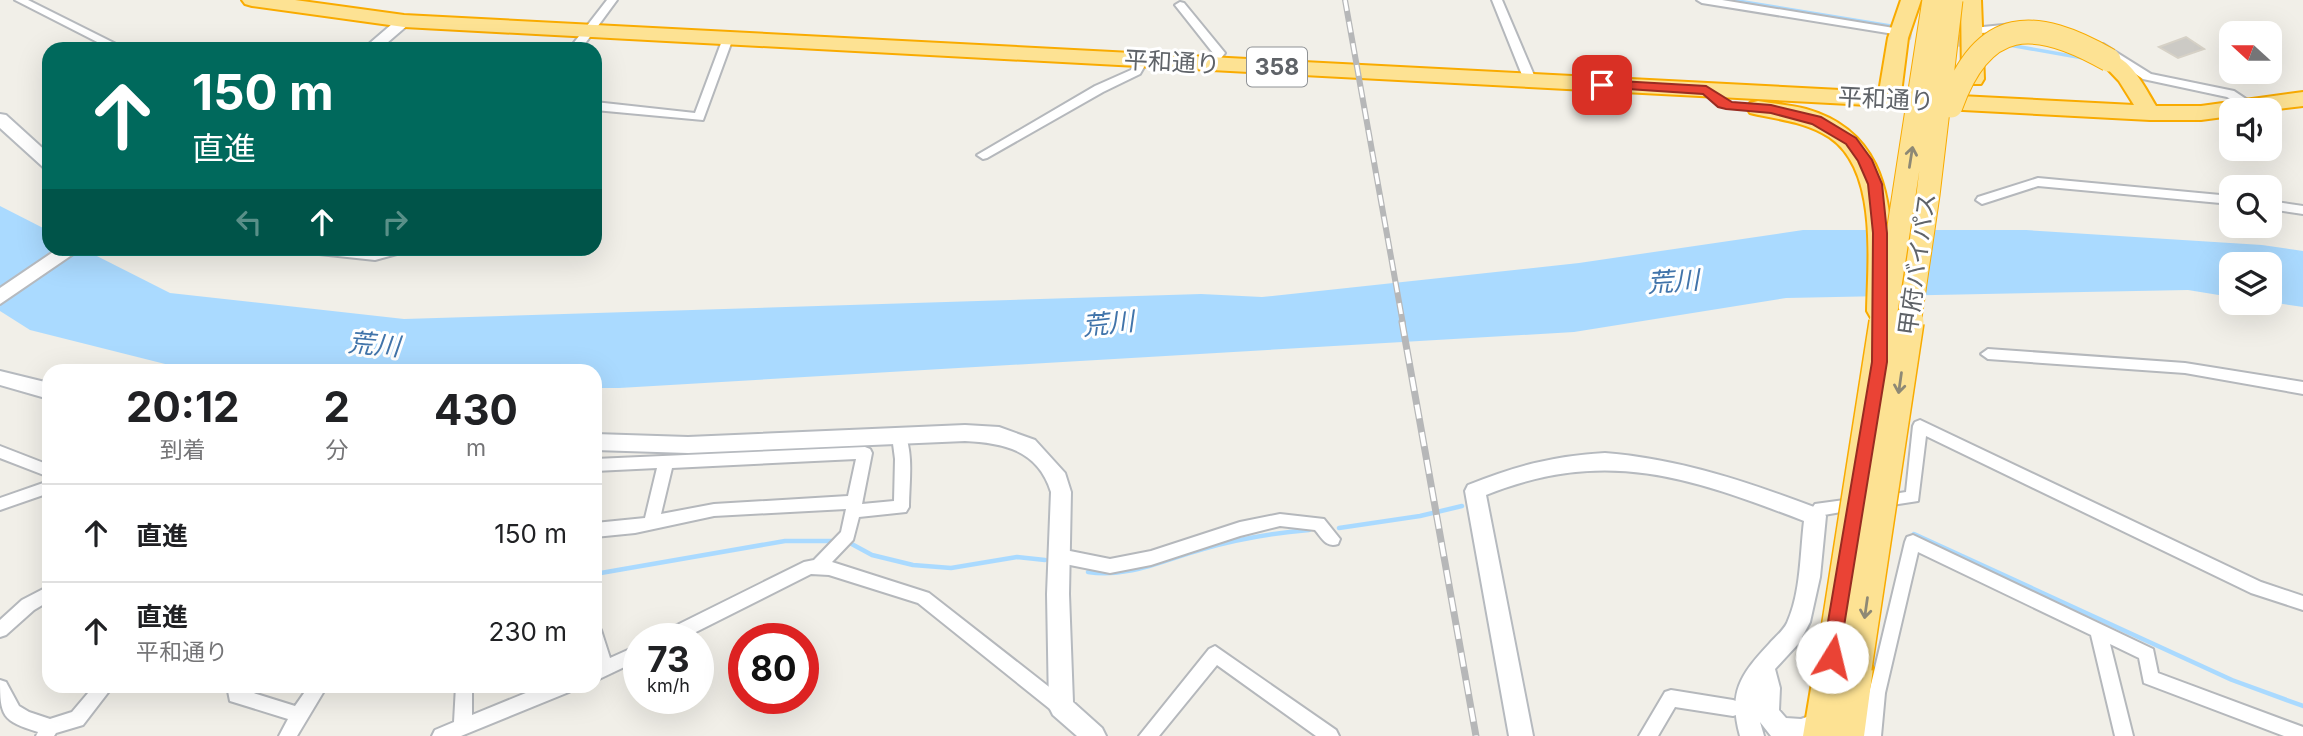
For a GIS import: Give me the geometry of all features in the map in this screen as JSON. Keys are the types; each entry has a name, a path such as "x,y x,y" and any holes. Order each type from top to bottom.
{"highway":[{"name":"平和通り","path":"252,0 404,21 2150,113 2219,111"},
{"path":"1889,100 1900,32 1911,0"},
{"name":"甲府バイパス","path":"1829,732 1835,635 1880,362 1934,0"},
{"name":"甲府バイパス","path":"1829,732 1857,668 1928,194 1951,0"},
{"path":"1971,0 1973,104"},
{"path":"1928,194 1939,187 1946,128 1959,78 1989,41 2011,33 2043,34 2068,38 2091,47 2127,77 2150,113"},
{"path":"1706,90 1722,104 1794,113 1833,129 1851,141 1865,160 1875,184 1880,233 1880,362"},
{"name":"平和通り","path":"2282,103 2302,100"}],"street":[{"path":"20,0 106,42"},
{"path":"580,42 612,0"},
{"path":"1497,0 1530,80"},
{"path":"1702,0 1900,32"},
{"path":"1180,5 1219,53 1211,64"},
{"path":"379,42 404,21"},
{"path":"1973,31 2031,26 2070,33 2108,50 2147,77 2230,94 2237,98"},
{"path":"602,107 699,117 728,38"},
{"path":"983,155 1099,89 1136,72 1142,61"},
{"path":"0,119 42,157"},
{"path":"1982,200 2038,182 2219,199"},
{"path":"2282,207 2303,210"},
{"path":"0,297 61,256"},
{"path":"1988,355 2185,368 2303,388"},
{"path":"0,378 42,389"},
{"path":"1752,736 1745,717 1744,698 1751,679 1793,634 1803,605 1815,516 1820,509 1913,497 1920,426 2257,588 2303,603"},
{"path":"602,442 688,445 965,433 999,435 1028,446 1055,473 1061,492 1061,707"},
{"path":"602,529 651,523 714,510 901,507 902,459 899,436"},
{"path":"0,452 42,468"},
{"path":"602,465 865,453 848,535 817,568"},
{"path":"1521,736 1475,491 1501,478 1546,466 1616,461 1660,465 1700,474 1815,516"},
{"path":"651,523 666,463"},
{"path":"0,504 42,489"},
{"path":"1060,556 1110,566 1151,558 1240,528 1280,520 1320,524 1332,539"},
{"path":"1872,736 1877,693 1913,542 2147,654 2150,678 2303,735"},
{"path":"696,623 810,568 829,568 923,598 1094,736"},
{"path":"0,630 28,605 42,597"},
{"path":"2098,630 2124,736"},
{"path":"1147,736 1214,653 1330,736"},
{"path":"602,670 623,660"},
{"path":"1763,667 1768,688 1767,713 1780,729 1829,732"},
{"path":"0,688 6,706 14,716 48,732 77,719 99,693"},
{"path":"236,693 299,715"},
{"path":"288,736 314,693"},
{"path":"463,727 464,693"},
{"path":"441,736 546,693"},
{"path":"1648,736 1671,698 1733,708"}],"water":[{"name":"荒川","path":"0,206 42,227 42,256 97,256 170,293 404,319 1201,294 1262,297 1579,263 1803,230 2026,230 2262,245 2303,251 2303,307 2282,304 2282,252 2219,252 2219,295 2188,290 1786,298 1574,332 619,388 602,388 602,364 165,364 30,330 0,311"}],"building":[{"path":"2186,37 2204,49 2178,58 2159,47"}],"waterway":[{"path":"1732,0 1897,27"},
{"path":"2009,45 2083,58"},
{"path":"1339,528 1420,516 1462,506"},
{"path":"1088,572 1132,570 1229,542 1309,530"},
{"path":"1914,534 2232,680 2303,706"},
{"path":"602,573 785,541 839,541"},
{"path":"848,542 872,555 913,565 951,568 1017,557 1045,560"}],"tunnel":[{"path":"1900,32 1981,44"}],"railway":[{"path":"1345,0 1403,324"},
{"path":"1402,322 1476,736"}],"route":[{"path":"1602,85 1706,90 1722,104 1771,109 1816,120 1851,141 1865,160 1875,184 1880,233 1880,362 1832,657"}]}
